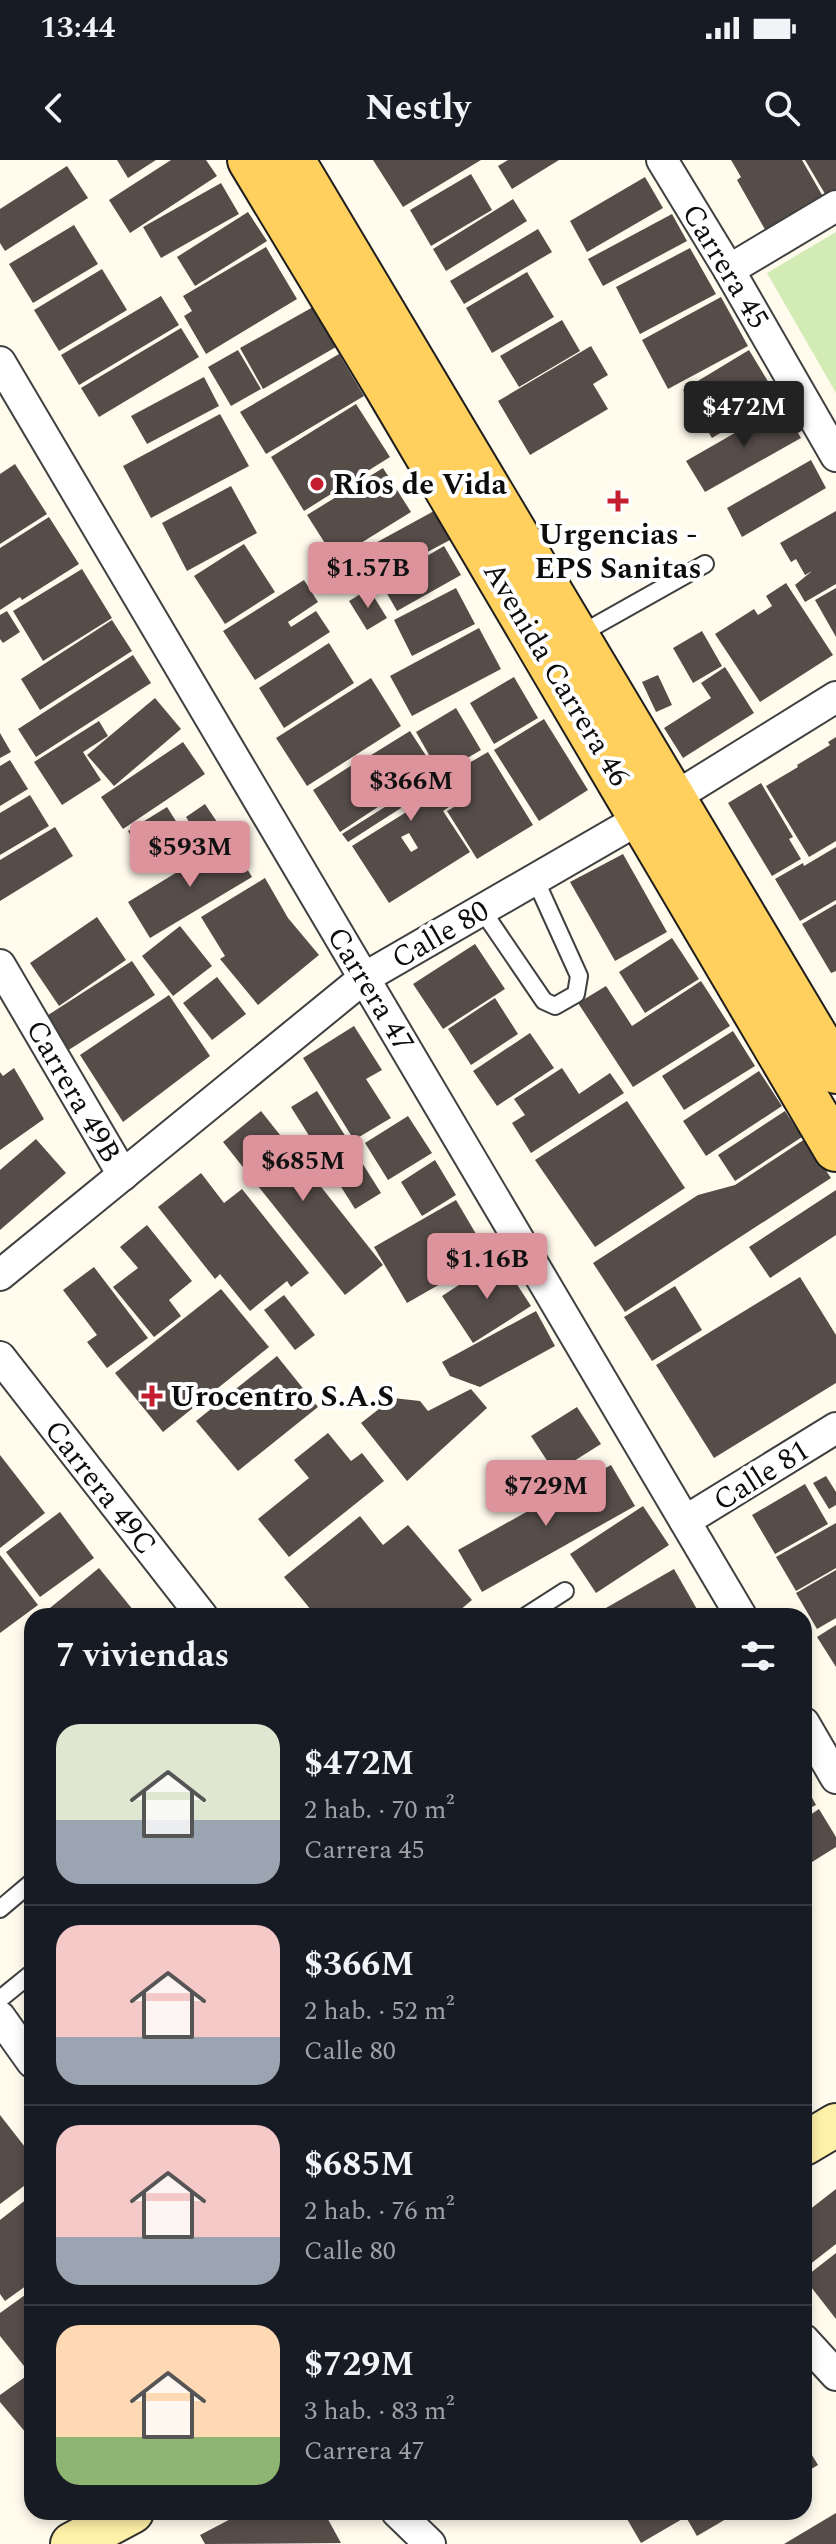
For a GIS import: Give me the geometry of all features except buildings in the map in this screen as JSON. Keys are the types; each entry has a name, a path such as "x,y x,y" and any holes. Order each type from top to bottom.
{"main road":[{"name":"Avenida Carrera 46","path":"250,160 387,387 657,808 836,1071"},
{"name":"Avenida Carrera 46","path":"292,160 577,636 657,808 836,1149"},
{"path":"812,2139 836,2125"},
{"path":"72,2544 117,2520"}],"street":[{"name":"Carrera 45","path":"662,160 836,456"},
{"path":"729,270 836,206"},
{"name":"Carrera 47","path":"0,362 736,1608"},
{"name":"Calle 80","path":"0,1275 364,978 657,808 836,697"},
{"name":"Carrera 49B","path":"0,965 123,1175"},
{"name":"Carrera 49C","path":"0,1357 196,1608"},
{"name":"Calle 81","path":"685,1521 836,1428"},
{"path":"812,1737 836,1778"},
{"path":"0,2017 24,2043"},
{"path":"812,2349 836,2375"},
{"path":"405,2520 430,2544"}],"lane":[{"path":"577,636 705,564"},
{"path":"482,910 544,1001 555,1006 566,1000 576,994 579,976 535,879"},
{"path":"538,1608 565,1591"},
{"path":"0,1909 24,1893"},
{"path":"0,1999 24,1980"}],"green space":[{"path":"836,232 836,393 767,273"}],"place":[{"name":"Ríos de Vida","path":"317,484"},
{"name":"Urgencias - EPS Sanitas","path":"618,501"},
{"name":"Urocentro S.A.S","path":"152,1396"}]}
